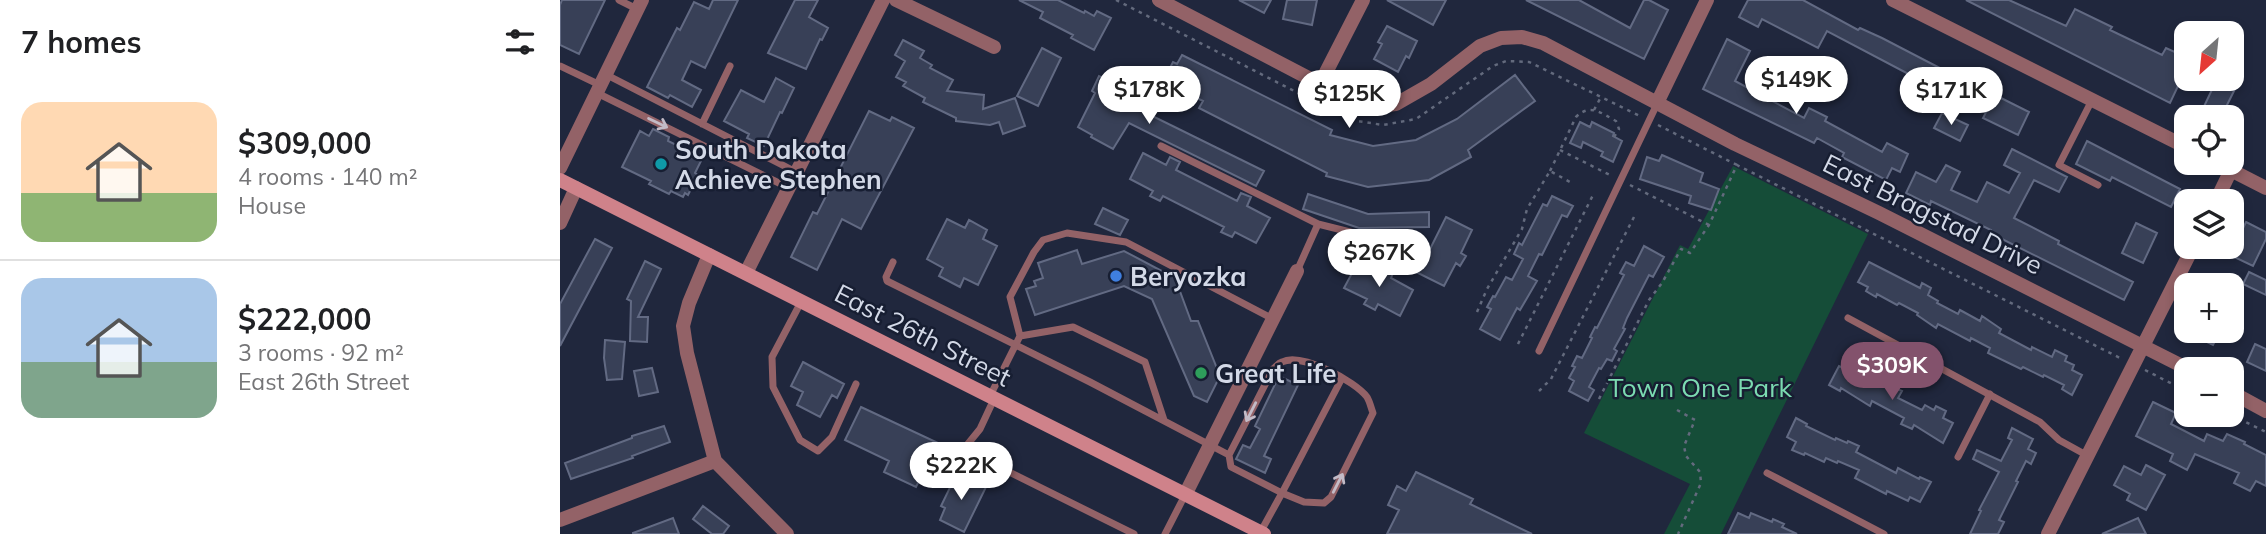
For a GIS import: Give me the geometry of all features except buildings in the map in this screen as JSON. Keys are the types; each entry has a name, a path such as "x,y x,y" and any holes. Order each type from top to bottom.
{"main road":[{"name":"East 26th Street","path":"560,180 1261,533"}],"street":[{"path":"746,273 883,0"},
{"path":"896,0 994,47"},
{"name":"East Bragstad Drive","path":"1159,0 1320,84 1350,98 1377,106 1396,104 1432,84 1480,46 1501,38 1521,37 1543,43 1735,144 1879,213 2174,362"},
{"path":"1320,84 1363,0"},
{"path":"1657,103 1707,0"},
{"path":"1893,0 2174,141"},
{"path":"560,168 640,5"},
{"path":"2241,175 2266,188"},
{"path":"560,223 576,188"},
{"path":"709,255 689,303 683,326 687,353 715,461 787,534"},
{"path":"2048,534 2187,259"},
{"path":"1185,495 1297,271"},
{"path":"2244,398 2266,411"},
{"path":"560,520 715,461"}],"lane":[{"path":"619,0 640,5"},
{"path":"560,66 702,124 796,172"},
{"path":"702,124 730,66"},
{"path":"601,84 789,188"},
{"path":"2091,100 2059,165 2098,185"},
{"path":"1539,351 1657,103"},
{"path":"1161,146 1318,225 1362,235 1405,234"},
{"path":"1297,271 1318,225"},
{"path":"1133,534 973,454 967,445 980,429 1020,336 1010,297 1034,252 1043,240 1067,233 1126,242 1273,319"},
{"path":"893,262 886,277 887,281 1230,455"},
{"path":"801,301 772,357 773,387 800,440 818,451 832,437 856,384"},
{"path":"1848,318 2040,422 2059,440 2088,456"},
{"path":"1020,336 1073,327 1144,362 1165,421"},
{"path":"1300,360 1342,378 1352,383 1367,398 1373,413 1331,497 1324,503 1304,502 1231,467 1230,455 1273,369 1283,361 1300,360"},
{"path":"1261,533 1342,378"},
{"path":"1958,457 1990,394"},
{"path":"1767,473 1884,534"},
{"path":"1165,534 1185,495"}],"path":[{"path":"1594,110 1601,97"},
{"path":"1477,312 1487,289 1522,229 1527,209 1550,171 1576,117 1583,111 1594,110 1616,121 1619,129 1614,137"},
{"path":"1560,150 1709,225"},
{"path":"1599,399 1649,300 1681,249 1690,253 1709,225 1737,165 2174,385"},
{"path":"1550,171 1570,182"},
{"path":"1518,344 1593,195"},
{"path":"1539,391 1551,379 1635,215"},
{"path":"1677,410 1695,419 1684,446 1686,456 1700,472 1701,483 1678,534"},
{"path":"2244,421 2266,432"}],"green space":[{"name":"Town One Park","path":"1733,166 1868,234 1721,534 1664,534 1690,484 1584,433 1680,245 1688,249"}],"place":[{"name":"South Dakota Achieve Stephen","path":"661,164"},
{"name":"Beryozka","path":"1116,276"},
{"name":"Great Life","path":"1201,373"}]}
